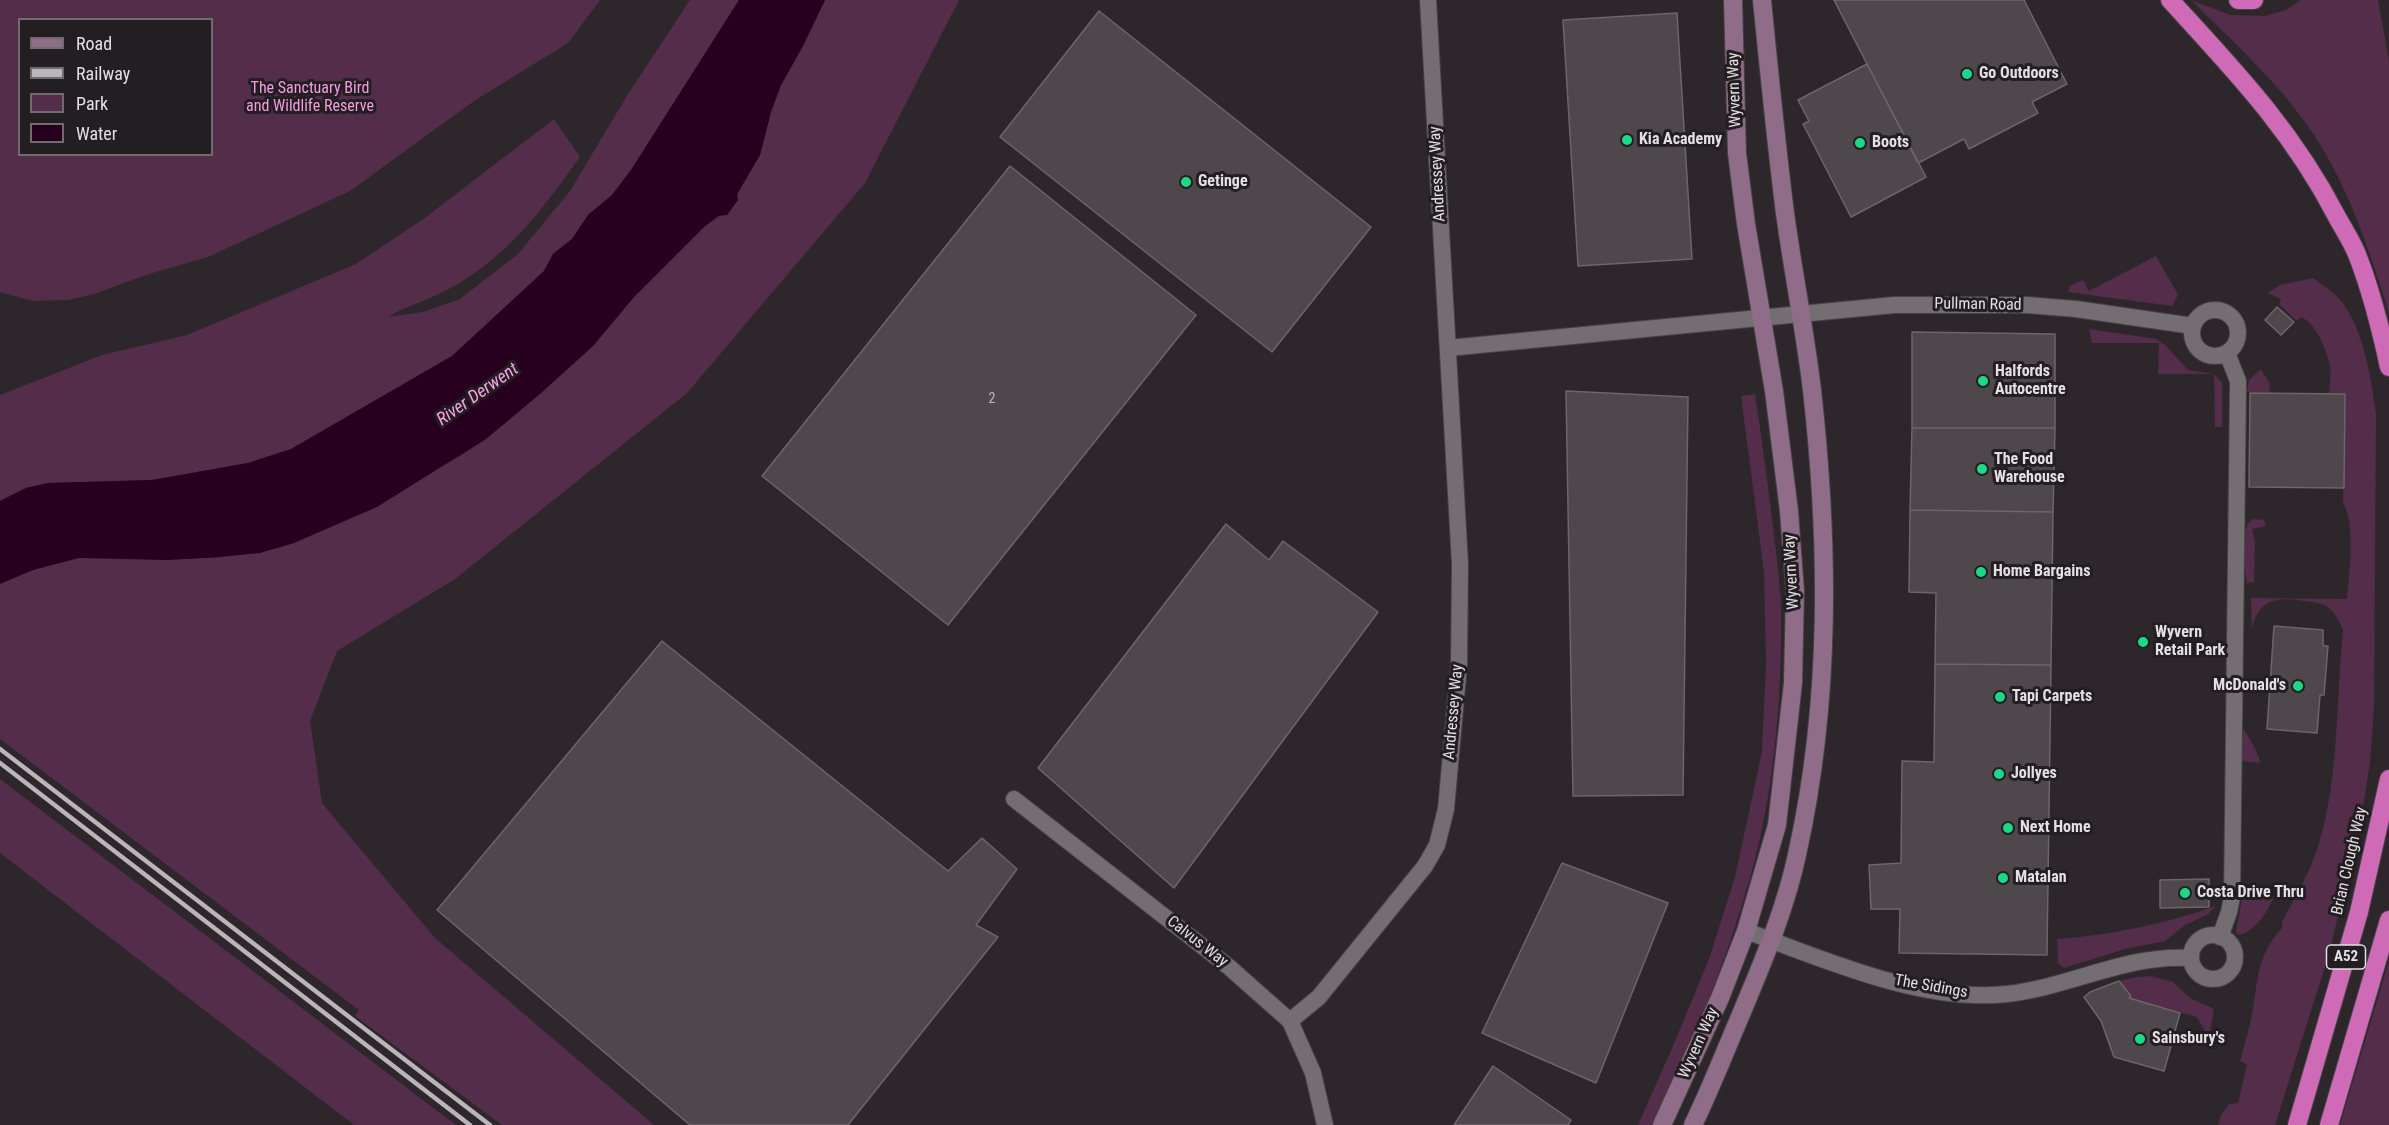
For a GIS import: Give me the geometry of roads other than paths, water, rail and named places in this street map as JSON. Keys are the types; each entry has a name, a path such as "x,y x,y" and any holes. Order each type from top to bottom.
{"highway":[{"path":"2170,0 2234,67 2281,126 2319,183 2358,256 2380,325 2389,367"},
{"path":"2238,0 2254,0"},
{"name":"Brian Clough Way","path":"2297,1125 2359,912 2389,779"},
{"name":"A52","path":"2329,1125 2389,920"}],"street":[{"name":"Andressey Way","path":"1290,1021 1319,997 1425,866 1437,845 1446,809 1459,665 1460,564 1428,0"},
{"name":"Wyvern Way","path":"1662,1125 1715,1008 1746,931 1777,825 1793,683 1795,591 1789,511 1763,319 1746,224 1737,153 1733,0"},
{"name":"Wyvern Way","path":"1693,1125 1772,940 1786,897 1807,808 1817,740 1822,680 1823,534 1816,438 1801,314 1785,213 1762,0"},
{"name":"Pullman Road","path":"1763,319 1894,305 2026,305 2076,309 2193,326"},
{"path":"2209,310 2223,311 2230,315 2238,326 2238,336 2228,353 2214,356 2201,351 2193,340 2193,326 2197,319 2209,310"},
{"path":"1448,348 1763,319"},
{"path":"2220,936 2232,897 2238,381 2228,353"},
{"name":"Calvus Way","path":"1014,800 1229,967 1290,1021 1313,1073 1325,1125"},
{"name":"The Sidings","path":"1746,931 1885,979 1915,987 1967,995 2006,994 2029,990 2147,958 2190,958"},
{"path":"2213,935 2220,936 2226,940 2234,953 2233,966 2225,976 2212,980 2195,971 2190,958 2194,945 2199,939 2213,935"}],"water":[{"name":"River Derwent","path":"739,0 825,0 781,85 771,112 760,155 737,194 738,200 727,215 718,216 704,227 634,297 593,346 486,439 377,507 294,543 260,553 219,557 168,560 79,558 33,570 0,584 0,501 26,488 48,483 152,480 248,463 291,449 452,356 544,271 553,254 572,239 588,215 612,195 631,170"}],"railway":[{"path":"0,749 490,1125"},
{"path":"0,763 470,1125"}],"place":[{"name":"Go Outdoors","path":"1967,74"},
{"name":"Kia Academy","path":"1627,140"},
{"name":"Boots","path":"1860,143"},
{"name":"Getinge","path":"1186,182"},
{"name":"Halfords Autocentre","path":"1983,381"},
{"name":"The Food Warehouse","path":"1982,469"},
{"name":"Home Bargains","path":"1981,572"},
{"name":"Wyvern Retail Park","path":"2143,642"},
{"name":"McDonald's","path":"2298,686"},
{"name":"Tapi Carpets","path":"2000,697"},
{"name":"Jollyes","path":"1999,774"},
{"name":"Next Home","path":"2008,828"},
{"name":"Matalan","path":"2003,878"},
{"name":"Costa Drive Thru","path":"2185,893"},
{"name":"Sainsbury's","path":"2140,1039"}],"park label":[{"name":"The Sanctuary Bird and Wildlife Reserve","path":"310,98"}]}
